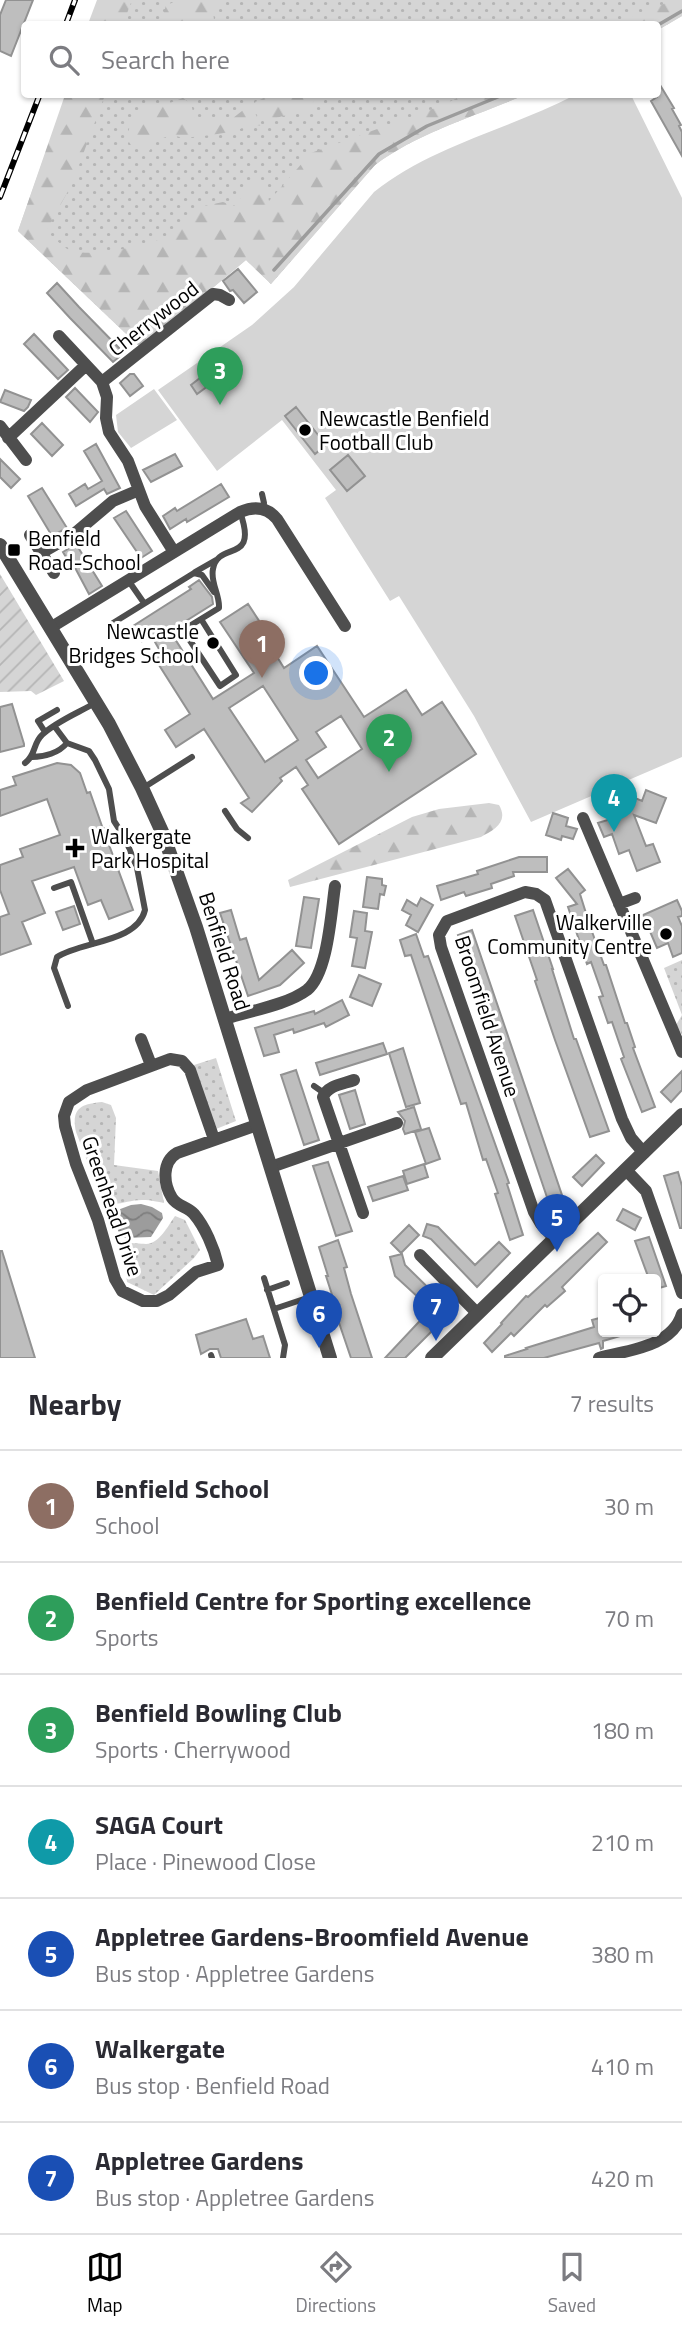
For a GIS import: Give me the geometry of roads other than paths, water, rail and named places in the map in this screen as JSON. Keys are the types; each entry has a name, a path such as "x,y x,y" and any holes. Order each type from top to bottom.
{"street":[{"name":"Cherrywood","path":"102,382 213,294 229,300"},
{"name":"Cherrywood","path":"59,336 102,382 107,397 106,418 109,432 132,468 145,506 174,552"},
{"name":"Cherrywood","path":"9,438 86,365"},
{"path":"0,426 26,460"},
{"path":"41,553 74,534 113,501 139,490"},
{"path":"50,628 240,512 251,508 263,509 277,519 348,629"},
{"path":"30,535 54,573"},
{"name":"Benfield Road","path":"0,545 96,702 142,788 174,863 330,1358"},
{"path":"583,818 682,1052"},
{"name":"Broomfield Avenue","path":"554,1238 534,1212 440,942 440,931 447,920 524,892 536,894 544,900 622,1119 631,1138 644,1153"},
{"path":"225,1019 297,996 313,984 323,962 334,893 348,901"},
{"path":"619,904 635,898"},
{"path":"141,1039 151,1065"},
{"name":"Greenhead Drive","path":"214,1139 187,1065 174,1058 81,1093 69,1102 64,1116 65,1126 76,1164 98,1220 115,1279 125,1293 143,1301 157,1301 169,1295 196,1272 218,1265 196,1216 172,1197 165,1170 172,1156 257,1125"},
{"path":"354,1080 319,1090 363,1213"},
{"path":"434,1357 682,1115"},
{"path":"271,1167 397,1123"},
{"path":"626,1170 646,1191 682,1293"},
{"path":"420,1255 477,1313"},
{"path":"600,1358 663,1338 673,1331 682,1314"}],"lane":[{"path":"262,494 263,509"},
{"path":"113,623 241,545 246,539 247,531 240,512"},
{"path":"201,619 236,675 220,686 183,630 201,619 219,608 212,573 218,559"},
{"path":"191,574 202,575 217,596"},
{"path":"128,580 144,603"},
{"path":"25,763 32,757 38,739 45,732 96,702"},
{"path":"45,732 38,721 57,710"},
{"path":"55,727 67,743 92,755 110,789 112,816 125,838 137,868 145,904 144,916 137,925 122,934 65,953 55,961 54,968 68,1006"},
{"path":"32,757 41,757 60,750 67,743"},
{"path":"142,788 192,757"},
{"path":"225,811 237,829 248,838"},
{"path":"54,888 71,883 93,944"},
{"path":"264,1278 285,1345 283,1358"},
{"path":"267,1290 286,1283"},
{"path":"274,1309 310,1297"}],"water":[{"path":"141,1204 162,1213 163,1218 151,1237 120,1236 113,1215 115,1211"}],"waterway":[{"path":"661,23 682,11"},
{"path":"274,270 379,154 427,126 495,98"}],"railway":[{"path":"67,21 75,0"},
{"path":"0,197 38,98"}],"place":[{"name":"Benfield Bowling Club","path":"220,405"},
{"name":"Newcastle Benfield Football Club","path":"305,430"},
{"name":"Benfield Road-School","path":"14,550"},
{"name":"Newcastle Bridges School","path":"213,643"},
{"name":"Benfield School","path":"262,678"},
{"name":"Benfield Centre for Sporting excellence","path":"389,772"},
{"name":"SAGA Court","path":"614,832"},
{"name":"Walkergate Park Hospital","path":"75,848"},
{"name":"Walkerville Community Centre","path":"666,934"},
{"name":"Appletree Gardens-Broomfield Avenue","path":"557,1252"},
{"name":"Appletree Gardens","path":"436,1341"},
{"name":"Walkergate","path":"319,1348"}]}
